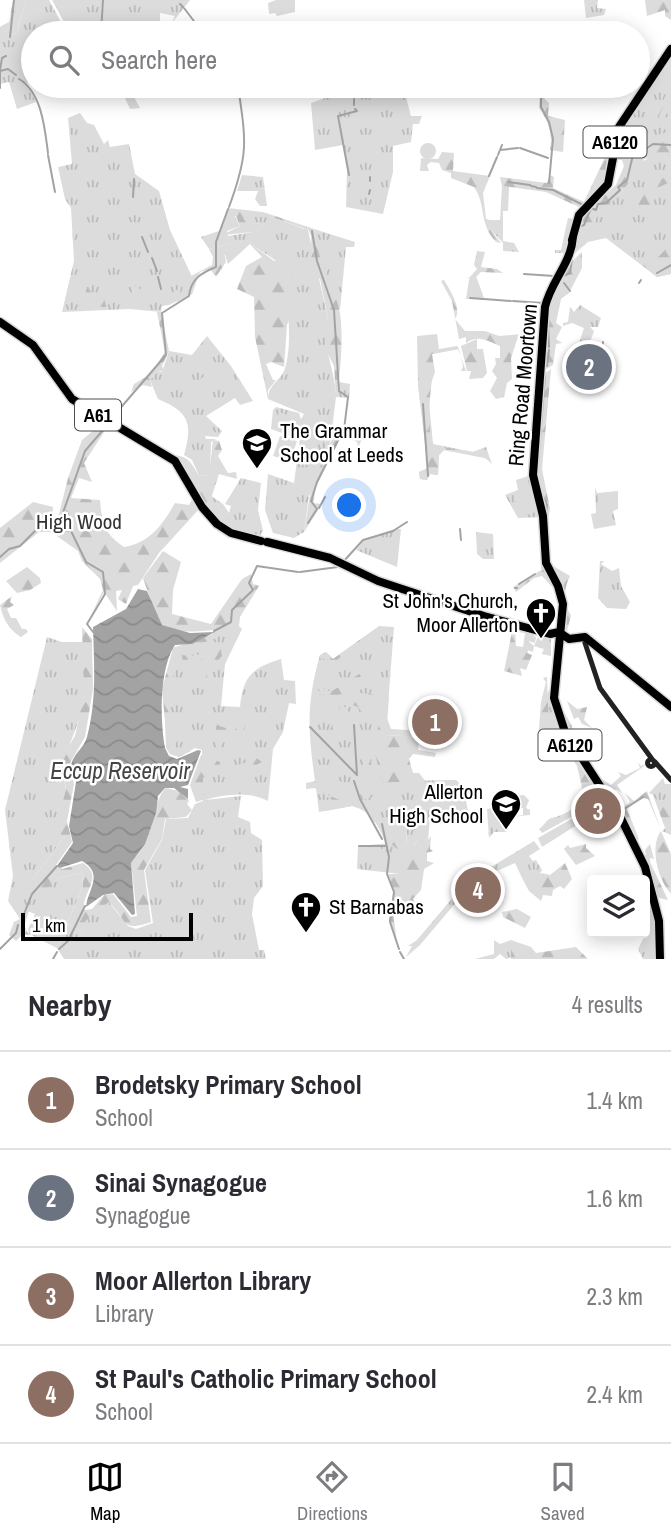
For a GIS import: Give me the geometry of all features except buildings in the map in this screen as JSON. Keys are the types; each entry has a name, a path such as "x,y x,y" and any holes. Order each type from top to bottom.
{"highway":[{"name":"Ring Road Moortown","path":"650,80 671,49"},
{"name":"Ring Road Moortown","path":"638,98 619,127 608,184 579,215 569,256 545,304 539,384 539,428 533,475 543,516 545,567 557,589 560,603 554,678 556,711 565,732 645,867 661,939 659,959"},
{"name":"A61","path":"0,322 30,342 72,399 175,461 202,507 217,524 230,533 301,550 327,559 361,578 503,622 557,637 584,641"},
{"path":"584,641 668,706"}],"main road":[{"path":"584,641 600,688 655,763 671,780"}],"green space":[{"path":"13,0 26,0 17,32 11,35 3,30 3,25 9,22"},
{"path":"26,0 49,0 60,21 21,21 21,98 34,98 36,102 17,109 9,82 0,84 0,27 3,25 3,30 11,35 17,32"},
{"path":"52,0 190,0 174,21 175,16 160,13 160,21 63,21"},
{"path":"295,0 295,12 277,16 275,13 269,14 268,3"},
{"path":"584,0 598,0 597,8 606,9 604,15 586,18"},
{"path":"645,0 671,0 671,20 665,16 665,10 647,16"},
{"path":"671,52 671,132 638,142 623,142 617,132 640,98 650,98 650,83"},
{"path":"665,96 659,116 661,120 665,118 671,101 666,122 660,122 639,140 671,131 671,164 664,156 644,159 622,192 594,220 588,234 588,242 574,254 581,216 616,185 624,166 622,160 618,160 613,173 621,138 626,136 627,141 633,135 634,141 638,142 636,138 656,121"},
{"path":"125,98 135,98 140,108 130,109"},
{"path":"325,98 406,98 411,116 422,116 419,124 413,124 411,142 393,146 393,172 383,214 346,207 347,170 343,145 315,150 311,103"},
{"path":"540,98 544,98 549,103 548,116 565,120 563,152 550,150 549,127 539,108"},
{"path":"80,113 87,123 94,125 104,144 108,140 110,147 129,144 135,174 159,191 170,230 195,283 192,294 162,306 161,312 130,309 62,312 74,261 71,208 65,199 58,167 72,164 68,118"},
{"path":"613,140 607,183 574,219 579,207 546,192 502,186 500,177 547,183 550,175 554,177 553,188 584,202"},
{"path":"428,143 434,145 434,157 428,159 422,157 420,151 422,145"},
{"path":"442,152 454,153 453,171 490,176 483,193 486,219 490,220 490,229 501,243 496,242 490,235 474,187 451,178 451,173 442,170 439,163 431,162 427,165 429,171 420,171 421,158 438,159"},
{"path":"655,155 664,156 671,164 671,274 657,277 606,238 588,242 587,230 602,210 622,192 641,162"},
{"path":"242,175 263,177 267,206 260,206 255,199 258,191 237,191"},
{"path":"657,177 666,179 668,183 648,192 654,206 647,216 635,209 646,192 646,185 654,183"},
{"path":"502,186 509,187 508,211 503,211 503,241 514,243 519,252 503,251 503,243 490,229 490,220 500,220"},
{"path":"228,208 263,212 314,229 318,250 341,317 341,352 336,396 334,366 327,352 324,332 328,318 320,279 312,275 311,236 307,227 305,229 275,218 245,216 244,220 265,225 253,232 222,235 240,226 236,216 229,218 219,231"},
{"path":"243,213 275,218 304,229 307,226 328,318 326,337 336,393 339,382 350,384 349,398 336,397 329,453 309,496 304,532 294,538 273,533 265,510 268,474 294,483 301,430 296,438 271,429 273,410 276,407 299,413 301,419 304,414 268,399 270,390 284,371 289,345 282,259 278,262 248,242 250,244 228,264 224,252 243,241 209,249 201,237 219,231 228,218 235,216 240,226 227,231 228,236 253,232 264,225 242,220"},
{"path":"568,218 574,219 566,253 555,253 555,250 561,250"},
{"path":"314,229 355,242 354,247 346,247 340,310 315,248"},
{"path":"671,239 671,274 657,277 642,265 660,256"},
{"path":"246,240 274,261 287,257 298,295 291,301 292,312 287,325 284,367 271,362 266,364 273,380 276,380 268,390 268,399 255,337 254,297 237,289 246,266 262,257"},
{"path":"246,240 224,252 226,262 216,277 210,269 200,272 192,294 177,302 179,295 173,292 180,288 175,278 181,286 180,294 186,293 191,286 191,276 212,265 213,257 209,249"},
{"path":"477,251 485,252 481,267 497,269 503,273 481,272 473,280 468,279 477,269 474,265"},
{"path":"582,252 582,268 569,293 561,299 556,323 562,327 556,339 562,343 556,344 553,365 543,371 547,321 554,291 560,277"},
{"path":"476,276 484,298 466,299 469,280"},
{"path":"444,280 456,305 455,318 452,301 441,281"},
{"path":"133,282 136,287 151,295 120,302 120,296 124,294 129,298 133,296"},
{"path":"87,288 95,295 103,293 106,307 80,307"},
{"path":"580,305 601,318 598,327 590,327 594,331 586,353 575,355 584,328 572,323 563,326 563,323 568,322 570,307 574,312"},
{"path":"157,312 161,312 169,351 162,366 164,371 157,372 150,380 152,387 143,385 131,392 134,384 151,374 165,352"},
{"path":"455,319 465,331 485,331 499,336 519,334 511,358 512,379 507,383 504,397 496,399 490,391 497,378 492,371 496,364 495,358 500,358 500,346 483,339 466,343 466,337 459,339"},
{"path":"437,334 439,349 457,346 458,349 432,354 435,372 428,392 433,444 473,452 486,447 492,464 484,457 444,450 439,455 438,475 430,474 427,480 420,479 419,472 428,468 418,385 417,336"},
{"path":"207,336 231,366 253,401 240,405 235,398 206,416 222,431 218,437 205,436 206,439 216,439 211,442 210,475 199,476 192,460 184,455 188,435 186,420 176,409 158,399 150,380 157,372 162,372 169,351 192,355"},
{"path":"477,339 477,349 483,349 487,373 483,378 469,379 471,371 467,371 461,346"},
{"path":"457,346 459,349 432,354 429,415 431,438 435,446 473,452 486,447 489,459 444,450 439,455 438,475 430,474 427,480 420,479 419,472 428,468 418,385 418,352 450,350"},
{"path":"551,369 542,469 550,509 547,526 547,509 539,494 535,472 544,374"},
{"path":"204,376 210,376 215,384 213,390 204,392 199,387 199,381"},
{"path":"279,412 298,419 294,431 275,425"},
{"name":"High Wood","path":"99,416 117,430 108,426 84,463 92,482 79,478 71,498 100,500 105,527 117,542 124,547 148,537 175,503 189,505 194,496 201,507 159,553 138,585 133,586 126,604 118,599 122,590 116,591 117,611 104,592 89,620 103,590 100,579 82,561 78,551 54,534 68,478 82,440 99,426"},
{"path":"333,427 363,438 358,447 357,442 342,435 316,487 313,503 322,504 304,532 313,477 329,453"},
{"path":"280,436 297,441 290,461 273,456"},
{"path":"213,440 219,441 222,450 218,456 228,473 236,472 237,479 219,474 207,511 171,455 188,460 199,476 209,475"},
{"path":"531,475 542,517 518,518 505,495 518,490 516,480"},
{"path":"241,478 261,483 258,510 263,531 259,537 230,531 207,511 211,496 223,504 229,513 231,506 225,504"},
{"path":"595,487 597,493 618,491 618,509 613,511 616,525 594,529 591,514 596,513"},
{"path":"529,490 533,500 528,502 532,501 535,510 520,515 514,495"},
{"path":"617,495 618,509 598,510 598,497"},
{"path":"33,502 53,507 51,532 39,532 0,563 0,528"},
{"path":"401,529 397,567 356,550 365,539"},
{"path":"476,532 493,534 494,559 483,559 477,554"},
{"path":"380,543 398,548 397,563 379,558"},
{"path":"163,551 181,562 173,590 172,614 211,624 242,579 251,574 253,584 259,586 240,617 239,626 212,640 177,650 166,731 162,689 173,648 213,634 214,630 177,631 158,621 143,578"},
{"path":"541,558 554,589 542,576 534,578 516,592 513,587 541,570"},
{"path":"600,561 604,561 601,564 612,571 619,568 621,586 630,602 626,609 607,608 598,598"},
{"path":"550,564 570,576 565,596 571,615 566,635 563,628 565,610"},
{"path":"27,567 40,578 41,583 30,590 17,593 6,581"},
{"path":"12,596 10,602 14,605 7,609 11,618 16,618 22,629 28,632 21,637 7,624 0,605"},
{"path":"239,626 242,629 225,664 221,706 240,707 241,696 251,675 263,666 281,659 284,680 295,681 296,704 289,703 283,732 273,749 268,801 237,795 205,800 241,796 238,817 250,822 251,833 262,840 263,886 254,898 252,914 259,950 264,950 266,959 64,959 57,948 29,934 28,929 35,914 25,910 20,919 8,901 13,876 5,810 47,637 62,642 84,642 85,687 78,722 60,765 66,789 60,813 62,840 33,879 44,891 58,878 82,873 83,886 67,924 82,931 85,920 109,902 128,926 136,929 153,923 145,870 162,840 166,819 188,818 195,804 203,801 202,750 195,748 179,757 170,754 166,748 164,696 173,649"},
{"path":"379,626 394,627 387,718 391,729 438,732 438,738 386,735 383,781 456,780 463,786 469,816 430,818 428,840 417,840 414,846 406,846 407,829 374,822 366,811 352,806 319,812 316,788 306,789 306,783 315,781 310,703 320,655 326,652 333,659"},
{"path":"82,627 92,639 93,689 85,737 69,765 74,784 67,821 72,842 56,865 62,869 83,863 89,868 92,880 84,910 92,909 104,895 113,894 131,917 137,916 131,863 144,845 162,792 166,788 179,791 189,801 187,804 192,810 186,817 165,819 162,839 144,870 151,922 129,925 109,902 86,920 82,931 67,924 83,886 82,873 58,878 44,892 35,886 33,879 62,840 58,819 66,789 60,760 75,736 84,694"},
{"path":"513,627 516,646 523,647 525,633 517,632 517,629 537,633 533,636 536,637 535,643 528,641 534,646 533,652 528,650 527,653 532,655 526,670 520,668 522,676 504,671"},
{"path":"368,634 330,666 329,660 319,658 326,652 333,659"},
{"path":"539,635 551,638 551,656 542,654 544,649 534,646"},
{"path":"228,640 212,671 209,690 212,708 219,726 226,728 244,719 248,721 240,736 238,729 235,729 218,749 216,729 205,705 204,690 207,668 215,656 209,654 184,672 182,655 201,654"},
{"path":"361,673 362,676 354,681 354,692 389,697 386,735 438,738 437,741 419,742 418,750 436,753 435,757 413,754 409,759 413,773 419,773 426,782 382,782 374,749 379,723 378,699 365,704 362,722 358,707 352,705 343,694 331,696 333,735 330,735 328,695 316,694 323,686 325,690 332,691"},
{"path":"547,677 549,729 558,725 595,792 589,799 582,788 577,766 558,737 538,742 541,702 546,682 543,678"},
{"path":"549,690 558,725 549,730 545,699"},
{"path":"558,701 572,726 571,733 602,779 611,785 621,776 618,772 626,775 640,768 638,762 641,766 647,764 617,785 622,793 616,789 612,793 608,791 566,732"},
{"path":"567,701 577,709 587,707 584,720 592,728 582,724 578,717 574,719"},
{"path":"339,702 350,714 349,731 341,728"},
{"path":"372,710 366,743 374,774 369,775 363,760 363,751"},
{"path":"166,736 179,737 174,748 176,754 184,754 190,746 191,751 179,757 170,754"},
{"path":"260,742 255,757 262,762 246,770 225,770 252,760"},
{"path":"201,755 220,762 219,772 203,778 203,795 213,797 196,802 190,785"},
{"path":"581,764 599,793 599,802 542,833 539,829 548,820 562,815 576,805 582,788 589,799 594,791"},
{"path":"663,778 665,784 671,784 671,835 662,831 666,827 653,795 649,793"},
{"path":"315,781 320,791 352,806 325,811 332,800 312,786"},
{"path":"344,781 343,785 362,788 373,796 369,799 371,804 358,792 330,783"},
{"path":"647,791 661,830 648,799 643,798 627,809 639,839 637,840 612,793 623,807 630,802 625,793 634,801"},
{"path":"524,795 529,800 526,808 530,810 530,815 511,817 523,815 523,808 508,809 507,832 494,832 489,838 487,809 508,806 513,796"},
{"path":"653,795 661,806 663,801 671,813 665,828"},
{"path":"365,806 375,812 375,820 416,819 416,830 407,829 406,846 414,846 417,840 428,840 431,836 430,849 433,851 427,853 427,861 434,863 424,869 421,890 413,899 416,905 393,913 398,949 389,919 394,891 388,874 400,874 400,851 391,844 386,846 377,824 360,809"},
{"path":"580,814 589,822 580,823 542,847 538,838"},
{"path":"661,831 671,854 671,894 662,880 655,854 657,838"},
{"path":"534,841 540,849 529,856 533,861 536,860 542,870 538,877 523,880 515,863 488,875 466,892 462,889 478,875"},
{"path":"391,843 400,851 400,874 357,869 358,846"},
{"path":"586,844 586,848 595,856 576,865 564,849 568,845 570,848"},
{"path":"650,844 654,859 650,858 650,862 668,900 656,897 642,854 646,855 645,850"},
{"path":"372,848 385,849 384,869 372,868"},
{"path":"565,863 572,879 564,889 560,886 553,890 552,896 543,895 541,901 529,891 523,880 542,873 550,875"},
{"path":"460,889 464,893 420,945 406,957 412,946 408,946 417,940"},
{"path":"650,900 659,931 658,959 643,959 638,949 644,938 650,938"},
{"path":"25,909 29,911 24,926 29,935 23,934 16,941 9,935 14,922 20,919"},
{"path":"517,909 531,917 525,928 503,917 502,912"},
{"path":"494,940 500,944 511,940 513,957 506,959 500,954 494,959 475,959 494,954"},
{"path":"511,940 531,947 536,953 576,947 588,959 511,959"}],"water":[{"name":"Eccup Reservoir","path":"138,589 147,591 162,625 190,633 215,632 192,644 175,645 166,667 162,710 165,748 169,756 177,759 201,751 188,785 180,787 188,789 188,799 174,788 165,788 158,796 156,813 145,844 131,863 135,914 132,915 114,893 103,895 86,907 94,877 89,866 82,861 60,868 57,866 73,843 69,826 76,782 71,765 86,741 90,723 94,682 93,627 126,609"}],"waterway":[{"path":"10,37 14,0"},
{"path":"102,21 103,0"},
{"path":"180,4 183,7"},
{"path":"184,8 194,21"},
{"path":"0,70 2,58 6,56"},
{"path":"0,71 8,69 16,75"},
{"path":"0,72 0,88"},
{"path":"35,98 44,123 48,153"},
{"path":"229,207 243,159 244,134 240,98"},
{"path":"541,98 541,107 549,122 553,139 549,183"},
{"path":"354,99 354,105"},
{"path":"349,175 338,116 357,111 355,109"},
{"path":"574,253 579,227 584,225 591,208 596,210 598,204 606,203 620,190 618,187 627,180 633,155 641,147 644,150 653,144 671,145"},
{"path":"498,155 502,145"},
{"path":"500,150 518,148"},
{"path":"520,148 548,158"},
{"path":"48,155 55,192"},
{"path":"489,176 497,157"},
{"path":"133,197 134,179"},
{"path":"508,182 530,185"},
{"path":"531,186 536,187"},
{"path":"537,188 553,190 583,205"},
{"path":"369,194 370,190"},
{"path":"111,419 166,355 162,313 189,296 198,277 216,267 216,242 228,209"},
{"path":"312,231 317,261 334,310 339,391 348,397 344,430"},
{"path":"142,237 148,252"},
{"path":"152,258 157,271"},
{"path":"561,277 570,273 572,259"},
{"path":"657,273 671,265"},
{"path":"524,274 554,276"},
{"path":"158,277 161,289"},
{"path":"564,283 570,291"},
{"path":"470,298 483,299"},
{"path":"484,299 511,301"},
{"path":"513,301 543,303"},
{"path":"548,324 549,347"},
{"path":"602,356 603,342"},
{"path":"547,366 549,350"},
{"path":"584,372 599,368 601,363"},
{"path":"538,464 545,376"},
{"path":"423,404 428,476"},
{"path":"60,521 85,451 109,423"},
{"path":"308,523 317,509 311,501 317,482 343,430"},
{"path":"541,493 547,505 546,514"},
{"path":"319,508 325,497"},
{"path":"0,557 9,549 20,546 44,522 49,526 50,522 59,523 62,531 71,531 86,562 103,572 105,594 87,624 93,632"},
{"path":"343,562 363,540 393,531 407,522"},
{"path":"460,529 461,540"},
{"path":"214,631 231,622 232,610 253,590 249,583 257,566 298,572"},
{"path":"300,572 338,567"},
{"path":"519,584 535,574"},
{"path":"310,727 357,775 354,725"},
{"path":"354,781 360,799 382,839"},
{"path":"621,811 643,797"},
{"path":"382,824 389,857 387,874 394,892 390,922 399,949"},
{"path":"359,846 385,846"},
{"path":"22,919 32,894 57,866"},
{"path":"59,949 68,941 85,906"},
{"path":"0,949 16,933 18,925"},
{"path":"53,959 57,952"},
{"path":"400,952 404,959"}],"place":[{"name":"Sinai Synagogue","path":"589,367"},
{"name":"The Grammar School at Leeds","path":"257,470"},
{"name":"St John's Church, Moor Allerton","path":"541,640"},
{"name":"Brodetsky Primary School","path":"435,722"},
{"name":"Moor Allerton Library","path":"598,811"},
{"name":"Allerton High School","path":"506,831"},
{"name":"St Paul's Catholic Primary School","path":"478,890"},
{"name":"St Barnabas","path":"306,934"}]}
